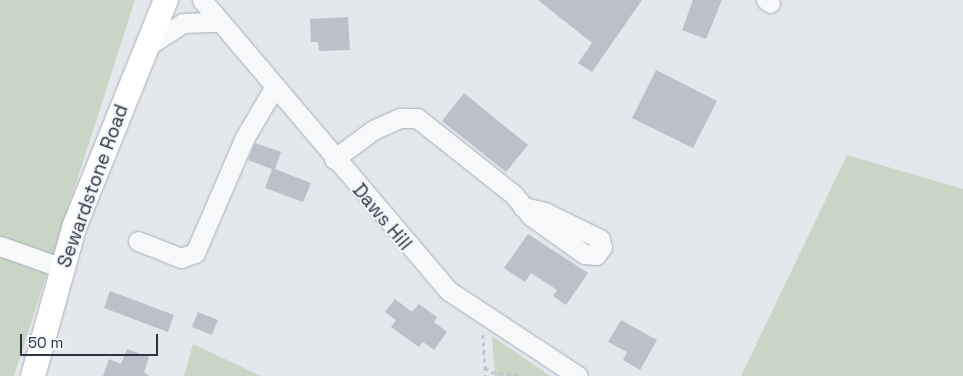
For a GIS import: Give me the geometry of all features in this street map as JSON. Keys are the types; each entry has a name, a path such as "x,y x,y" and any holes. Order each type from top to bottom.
{"main road":[{"name":"Sewardstone Road","path":"33,376 75,225 166,0"}],"street":[{"name":"Daws Hill","path":"202,0 218,22 421,263 448,291 578,376"},
{"path":"146,47 183,23 218,22"},
{"path":"138,241 181,258 195,253 245,137 274,88"},
{"path":"334,159 373,130 400,118 417,118 450,141 523,207"},
{"path":"0,246 62,268"}],"path":[{"path":"482,314 485,376"},
{"path":"485,367 492,372 524,376"}],"green space":[{"path":"0,0 135,0 14,376 0,376"},
{"path":"847,155 963,189 963,376 741,376"},
{"path":"492,336 550,376 495,376"},
{"path":"193,344 261,376 184,376"}],"building":[{"path":"538,0 642,0 592,72 578,63 592,43"},
{"path":"693,0 722,0 706,39 682,30"},
{"path":"348,17 350,50 319,51 318,42 311,42 310,19"},
{"path":"656,70 717,101 693,148 632,118"},
{"path":"464,93 528,145 506,172 442,121"},
{"path":"255,143 281,152 275,169 311,183 303,202 265,188 272,169 248,160"},
{"path":"528,234 588,273 566,305 553,296 557,290 531,273 525,282 504,268"},
{"path":"110,291 174,315 168,332 104,308"},
{"path":"395,299 412,312 419,304 437,317 434,322 447,332 434,350 423,342 419,347 391,327 396,320 385,312"},
{"path":"198,312 218,320 212,335 192,327"},
{"path":"621,320 657,340 640,370 623,360 627,352 608,342"},
{"path":"127,349 149,357 144,372 149,376 103,376 109,359 121,364"}]}
